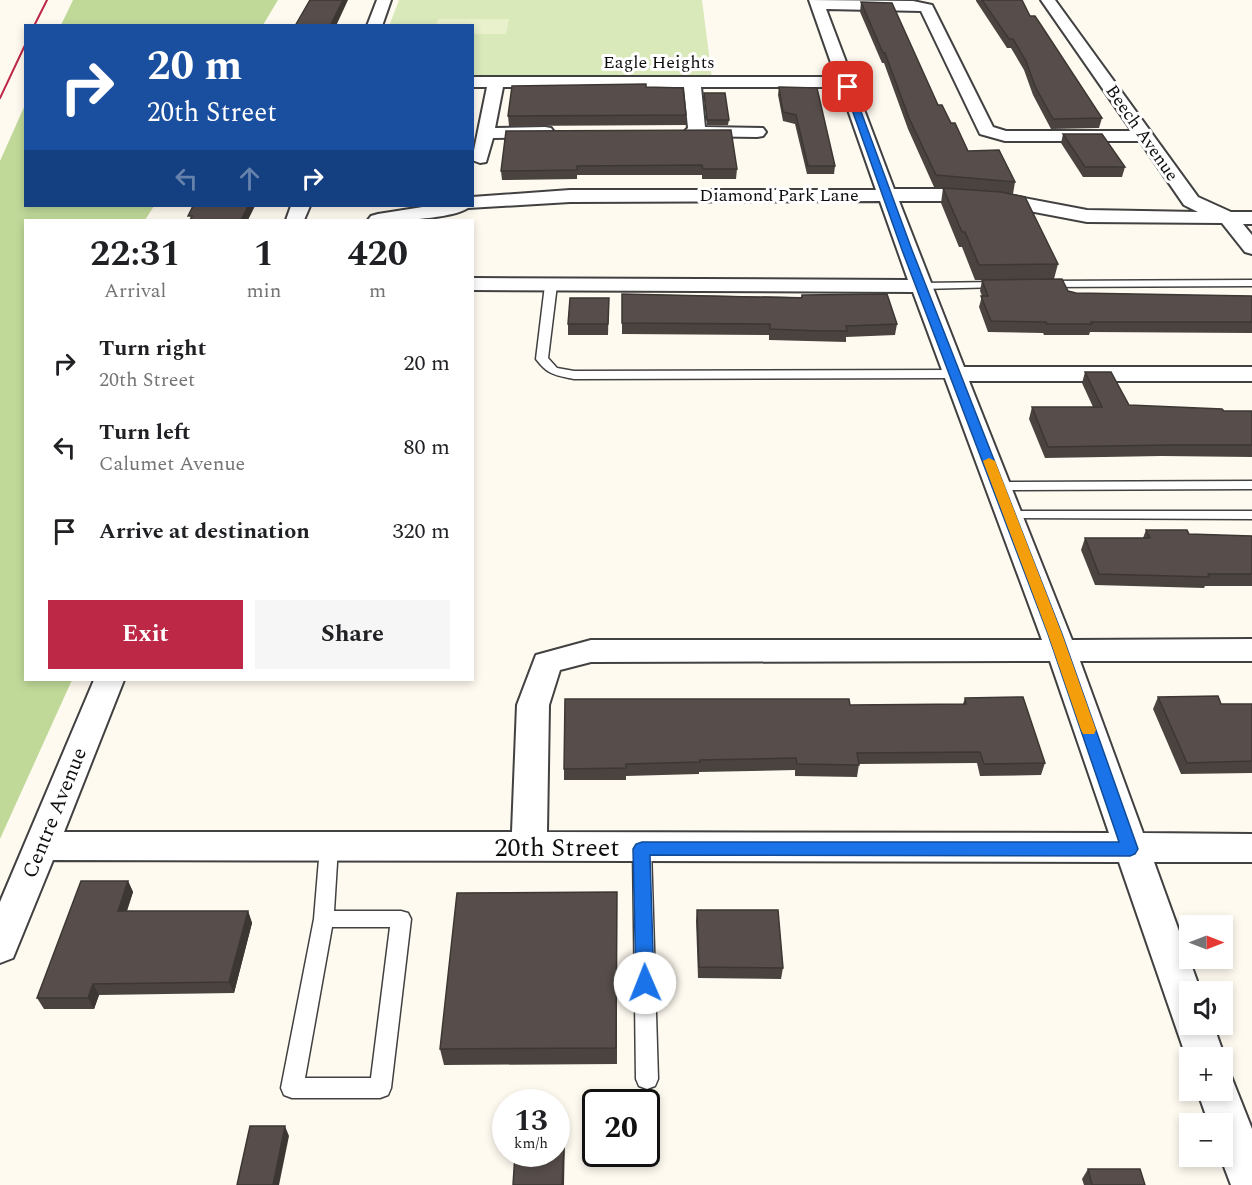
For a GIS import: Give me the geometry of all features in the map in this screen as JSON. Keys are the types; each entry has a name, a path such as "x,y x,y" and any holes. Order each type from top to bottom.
{"street":[{"path":"375,24 384,0"},
{"name":"Beech Avenue","path":"1048,0 1191,201 1228,218 1252,248"},
{"path":"1145,136 1005,136 986,130 927,8 914,5 817,2 921,286 1061,651 1179,984"},
{"name":"Eagle Heights","path":"474,82 846,82"},
{"path":"480,158 496,82"},
{"path":"692,82 698,132"},
{"path":"486,133 556,132"},
{"path":"674,132 757,132"},
{"name":"Diamond Park Lane","path":"474,203 570,196 944,195 998,199 1087,216 1252,218"},
{"path":"384,219 454,207"},
{"path":"474,284 921,286"},
{"path":"956,374 1252,374"},
{"path":"529,848 533,705 547,663 591,651 1252,650"},
{"name":"Centre Avenue","path":"0,946 109,681"},
{"name":"20th Street","path":"42,846 642,849 1252,848"},
{"path":"1221,1101 1252,1185"}],"lane":[{"path":"1031,284 1252,283"},
{"path":"551,285 542,359 553,371 574,375 956,374"},
{"path":"921,286 1008,285"},
{"path":"998,486 1252,485"},
{"path":"1010,515 1252,515"},
{"path":"324,919 401,919 380,1088 292,1088 324,919 329,847"},
{"path":"642,849 647,1079"}],"green space":[{"path":"73,0 278,0 264,24 61,24"},
{"path":"399,0 702,0 712,78 474,79 474,24 390,24"},
{"path":"438,19 509,19 506,34 474,34 474,24 436,24"},
{"path":"24,107 24,207 153,207 146,219 24,219 24,681 72,681 0,839 0,161"}],"building":[{"path":"310,0 343,0 331,24 296,24"},
{"path":"982,0 1022,0 1030,16 1035,16 1102,118 1053,119 1013,39 1009,39"},
{"path":"861,2 892,3 938,105 942,105 951,123 955,123 968,151 999,150 1015,182 936,175 909,118 885,53 883,53"},
{"path":"646,84 646,87 683,88 686,115 508,116 512,86"},
{"path":"779,87 817,88 835,166 808,166 796,115 783,112"},
{"path":"704,93 725,93 729,120 707,120"},
{"path":"731,130 737,169 703,169 702,165 577,166 577,170 501,171 506,131"},
{"path":"1063,134 1102,134 1125,167 1085,167"},
{"path":"943,188 1001,192 1025,197 1058,264 979,265"},
{"path":"192,207 248,207 242,219 190,219 192,216 188,216"},
{"path":"1062,279 1068,291 1076,293 1252,296 1252,322 1047,324 1046,322 991,321 981,296 988,296 982,280"},
{"path":"622,294 802,298 802,295 887,294 897,324 846,326 847,331 821,331 770,329 770,324 622,323"},
{"path":"570,298 609,298 608,324 568,324"},
{"path":"1085,372 1111,372 1129,405 1252,411 1252,445 1048,447 1032,407 1102,407"},
{"path":"1146,530 1187,530 1189,534 1252,536 1252,574 1208,574 1209,577 1099,574 1085,538 1150,538"},
{"path":"1218,696 1221,704 1252,704 1252,761 1187,763 1158,697"},
{"path":"1023,697 1045,763 984,764 980,752 857,753 859,765 797,764 796,758 700,760 700,762 626,764 626,768 564,769 565,699 849,699 850,705 966,704 965,698"},
{"path":"81,881 128,881 118,911 248,911 229,982 93,984 88,998 37,998"},
{"path":"617,892 616,1048 440,1049 457,893"},
{"path":"697,910 778,910 783,968 699,967"},
{"path":"250,1126 285,1126 273,1185 237,1185"},
{"path":"514,1167 563,1167 562,1185 513,1185"},
{"path":"1088,1169 1140,1169 1145,1185 1092,1185"}],"railway":[{"path":"35,24 47,0"},
{"path":"0,98 24,47"}],"slow traffic":[{"path":"989,461 1055,634 1088,730"}],"route":[{"path":"645,983 642,849 1130,849 1055,634 907,250 848,87"}]}
